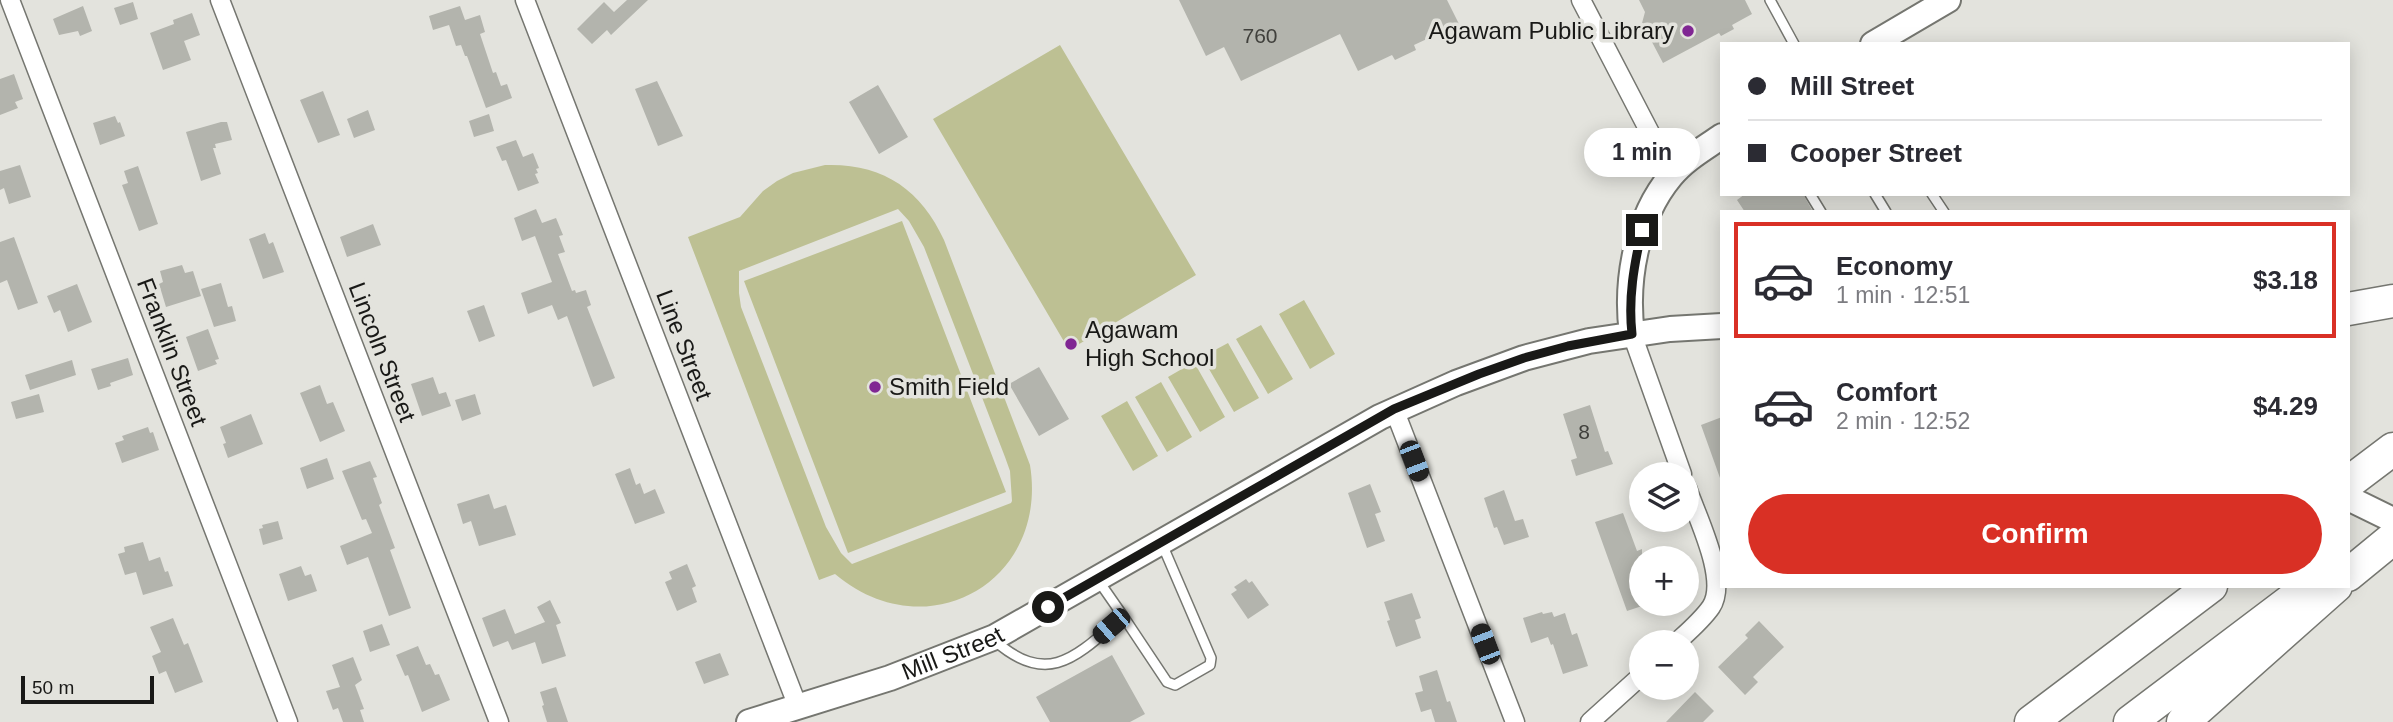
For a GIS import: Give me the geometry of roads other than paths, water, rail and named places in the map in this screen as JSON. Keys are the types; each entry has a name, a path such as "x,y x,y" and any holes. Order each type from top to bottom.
{"highway":[{"path":"2350,309 2393,301"},
{"path":"2350,481 2393,449"},
{"path":"2350,555 2393,522"},
{"path":"2350,573 2393,538"},
{"path":"2031,722 2208,588"},
{"path":"2130,722 2307,588"},
{"path":"2183,722 2334,588"}],"street":[{"name":"Franklin Street","path":"10,0 288,722"},
{"name":"Lincoln Street","path":"220,0 499,722"},
{"name":"Line Street","path":"525,0 798,707"},
{"path":"1581,0 1672,175"},
{"path":"1876,42 1948,0"},
{"path":"1678,462 1632,334 1631,284 1642,230 1654,200 1672,175 1690,158 1720,137"},
{"name":"Mill Street","path":"749,722 890,678 992,639 1394,409 1479,374 1568,346 1632,334 1720,326"},
{"path":"1394,409 1515,722"},
{"path":"2350,499 2393,522"},
{"path":"1689,630 1712,606 1718,588 1716,569 1699,522"},
{"path":"1590,722 1629,687"}],"lane":[{"path":"1770,0 1793,42"},
{"path":"1098,580 1167,682 1175,685 1210,665 1211,658 1162,542"},
{"path":"992,639 1021,660 1036,665 1054,664 1069,660 1123,616"}],"place":[{"name":"Agawam Public Library","path":"1688,31"},
{"name":"Agawam High School","path":"1071,344"},
{"name":"Smith Field","path":"875,387"}]}
